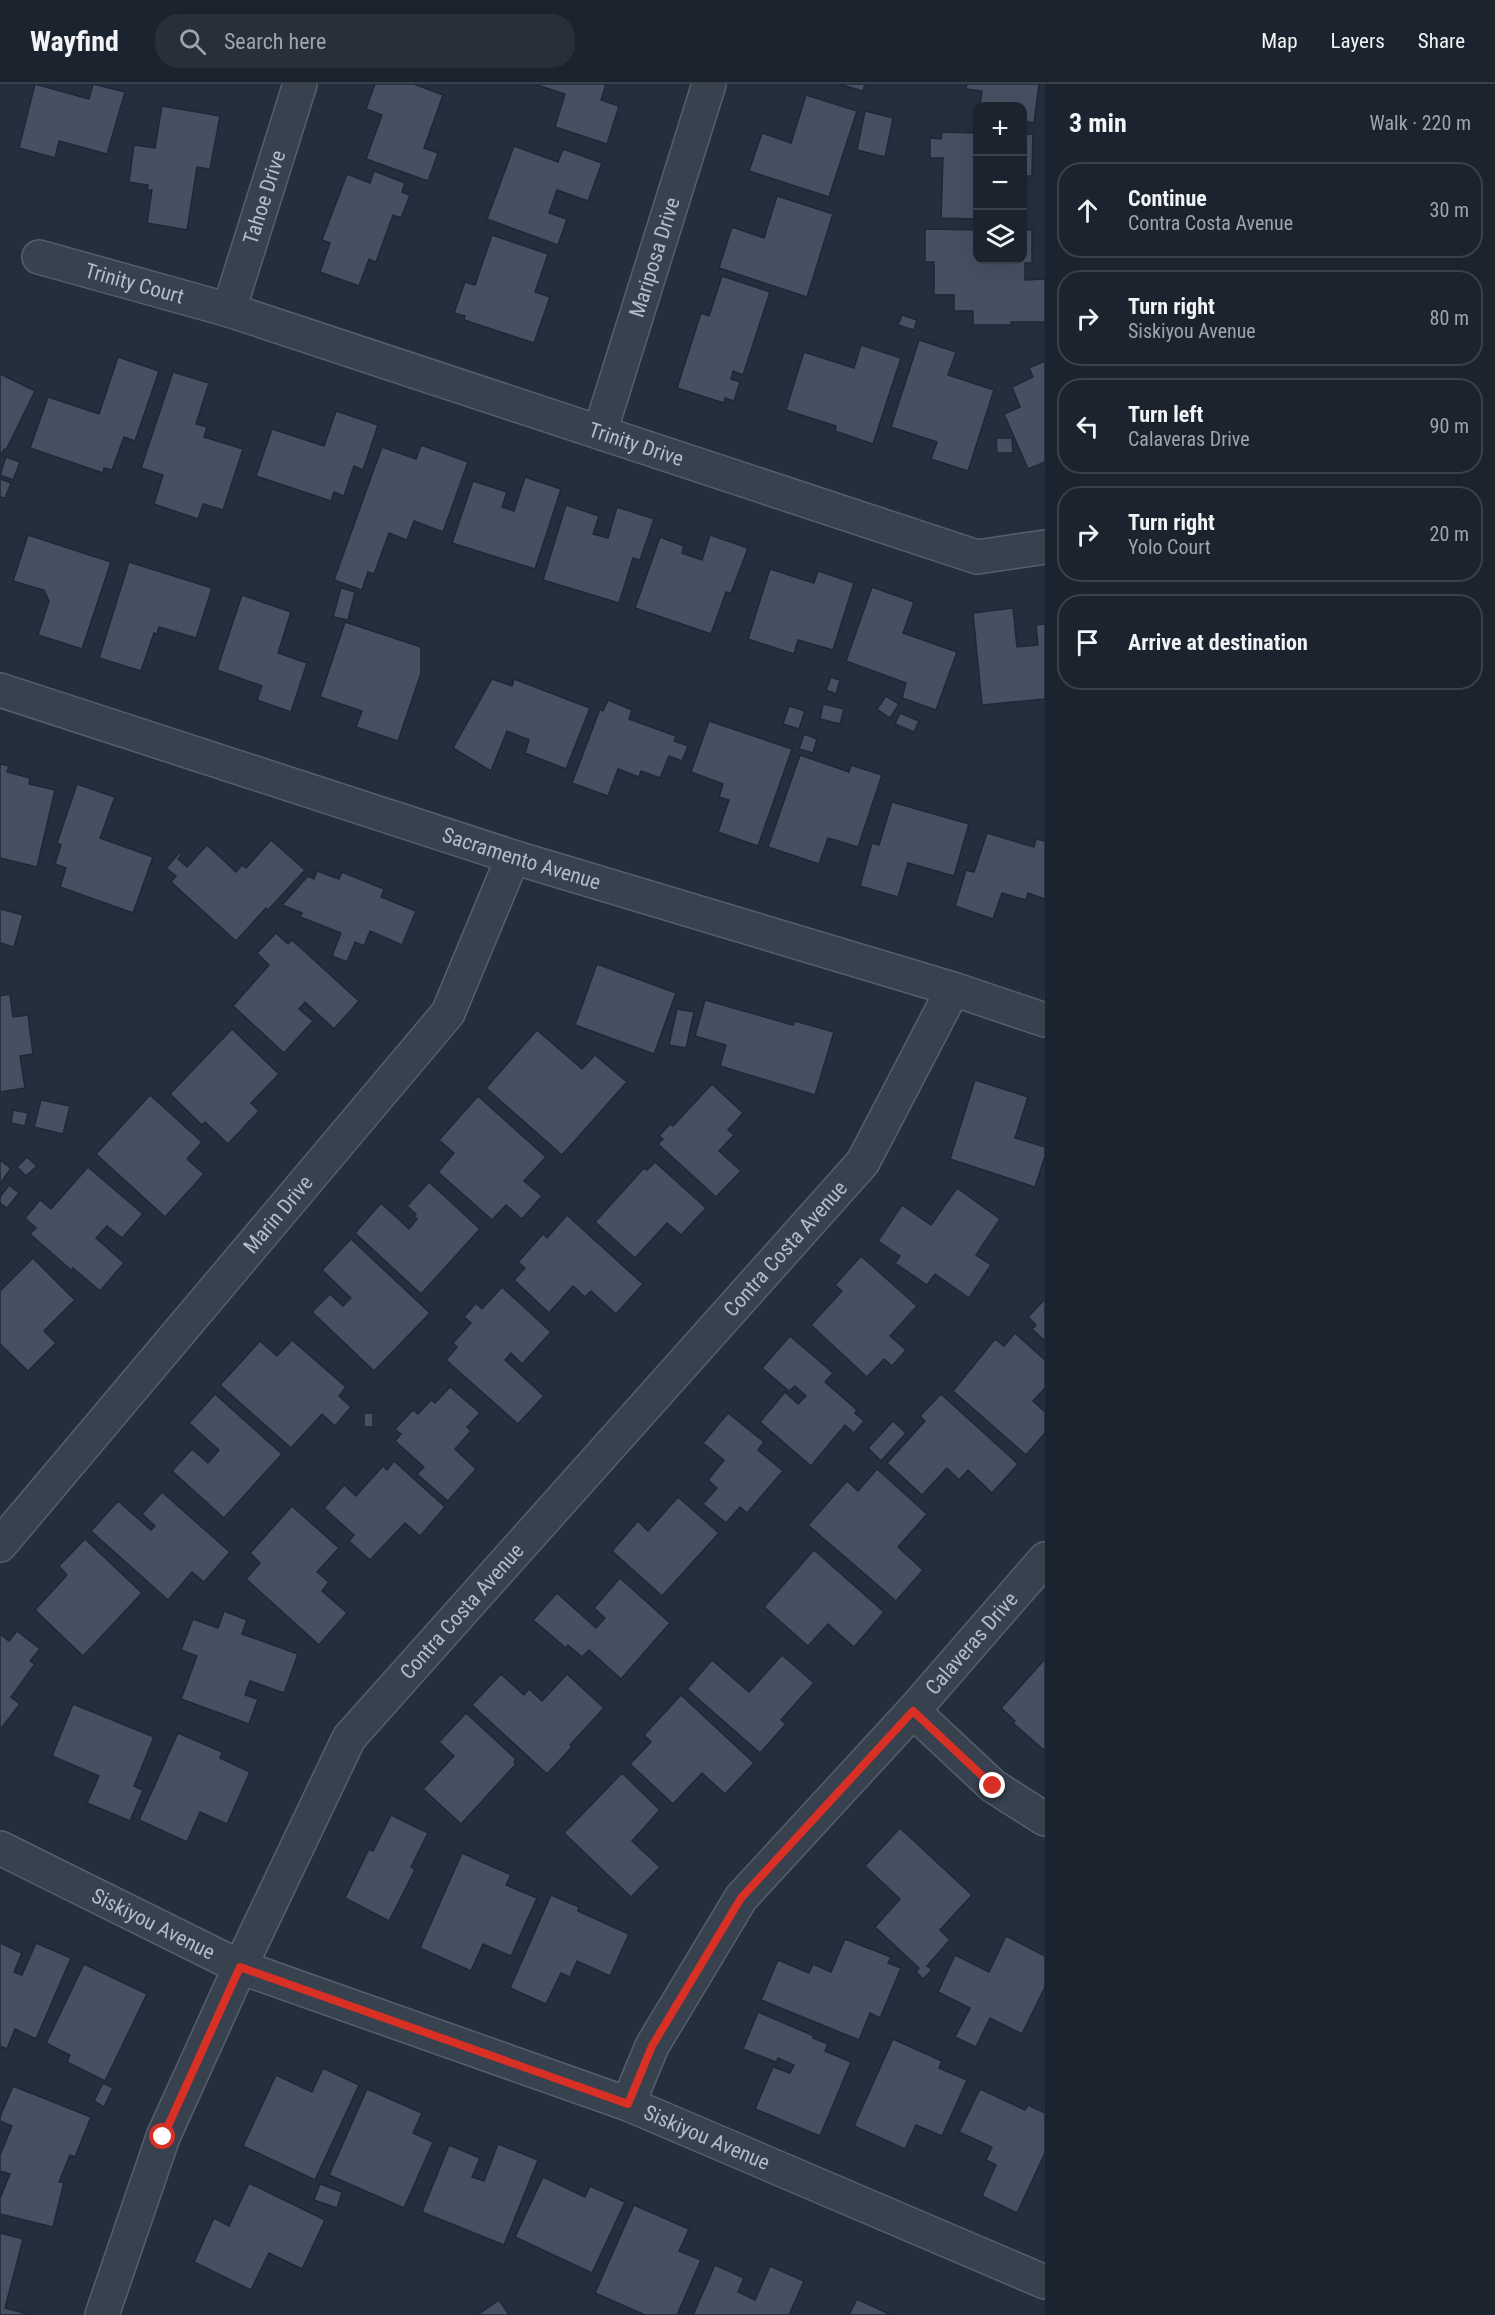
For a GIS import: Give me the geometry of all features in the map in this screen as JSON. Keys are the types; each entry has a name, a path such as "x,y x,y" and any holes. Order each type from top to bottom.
{"street":[{"name":"Tahoe Drive","path":"229,310 300,84"},
{"name":"Mariposa Drive","path":"600,432 709,84"},
{"name":"Trinity Court","path":"39,257 229,310"},
{"name":"Trinity Drive","path":"229,310 977,557 1045,547"},
{"name":"Sacramento Avenue","path":"0,690 513,857 953,989 1045,1020"},
{"name":"Marin Drive","path":"0,1545 448,1013 513,857"},
{"name":"Contra Costa Avenue","path":"102,2315 163,2137 240,1967 349,1738 863,1162 953,989"},
{"name":"Calaveras Drive","path":"628,2104 652,2046 741,1898 913,1711 1045,1559"},
{"path":"913,1711 993,1786 1045,1819"},
{"name":"Siskiyou Avenue","path":"0,1848 240,1967 628,2104 1045,2282"}],"building":[{"path":"35,84 89,99 93,84 125,92 107,154 59,141 55,158 19,148"},
{"path":"375,84 414,84 443,95 424,148 438,153 428,181 366,159 382,115 366,109"},
{"path":"534,84 606,84 601,100 619,106 607,144 555,127 565,94"},
{"path":"839,84 865,84 863,91"},
{"path":"967,84 1039,84 1034,123 1027,122 1027,102 981,102 982,91 966,89"},
{"path":"806,95 857,111 829,197 749,171 762,133 791,143"},
{"path":"162,106 220,116 210,169 197,167 187,230 147,223 152,190 147,190 148,185 129,182 134,145 155,148"},
{"path":"865,111 893,118 885,157 857,150"},
{"path":"942,132 973,133 973,219 941,218 943,158 930,158 930,138 941,139"},
{"path":"1027,134 1033,134 1032,176 1027,176"},
{"path":"514,146 558,162 563,149 602,163 588,201 557,190 549,213 567,219 558,245 487,219"},
{"path":"374,171 405,183 402,192 410,195 401,218 393,215 376,262 369,259 359,286 320,272 330,243 322,240 347,174 370,183"},
{"path":"777,196 833,214 807,297 719,268 732,227 764,238"},
{"path":"925,229 973,230 973,264 1025,264 1025,280 1045,279 1045,322 973,325 973,311 954,311 954,295 934,295 934,262 925,262"},
{"path":"1027,230 1032,230 1032,263 1027,263"},
{"path":"492,235 548,254 535,292 550,297 534,343 464,320 465,316 454,313 465,282 475,285"},
{"path":"722,276 770,292 743,375 733,371 731,379 740,382 734,401 725,398 724,403 677,388 701,313 709,316"},
{"path":"902,315 917,320 914,330 898,325"},
{"path":"919,340 956,352 948,375 994,390 968,471 931,459 937,442 891,427"},
{"path":"861,345 901,358 873,444 835,431 836,426 786,410 804,352 854,368"},
{"path":"118,357 159,371 135,441 124,437 112,470 104,468 103,473 30,448 48,397 99,414"},
{"path":"1045,361 1045,462 1028,469 1004,414 1020,407 1012,387 1033,377 1029,368"},
{"path":"173,372 209,383 196,424 207,427 204,437 243,449 223,510 203,504 198,519 154,504 163,475 141,468"},
{"path":"0,374 35,391 6,450 4,449 0,456"},
{"path":"336,411 378,425 363,470 354,466 344,496 334,492 331,501 256,476 272,429 324,446"},
{"path":"996,438 1012,438 1013,453 997,453"},
{"path":"421,445 468,462 443,532 414,521 407,540 389,533 374,574 368,572 362,590 334,580 382,447 416,459"},
{"path":"6,457 20,462 13,480 0,475"},
{"path":"525,477 561,489 535,569 452,543 473,481 507,492 502,507 514,511"},
{"path":"0,479 11,483 5,498 0,497"},
{"path":"566,505 599,516 593,534 608,538 617,507 654,519 640,560 633,558 619,603 543,580"},
{"path":"28,535 111,562 82,649 38,635 49,601 44,590 13,581"},
{"path":"710,535 748,548 731,593 726,592 711,634 635,608 660,537 684,546 682,553 702,560"},
{"path":"129,562 212,588 196,638 159,627 157,634 154,633 141,671 99,658"},
{"path":"770,569 814,583 818,571 854,583 833,650 798,640 794,654 748,639"},
{"path":"872,587 914,602 903,633 957,652 936,710 902,698 906,683 846,661"},
{"path":"341,588 355,592 348,620 333,617"},
{"path":"242,595 291,612 278,653 307,663 291,712 257,700 262,686 217,670"},
{"path":"1013,608 1017,647 1038,645 1036,625 1045,624 1045,699 982,705 973,613"},
{"path":"345,622 421,647 421,673 398,741 356,727 362,711 320,697"},
{"path":"831,677 840,680 836,694 826,690"},
{"path":"492,679 512,686 514,679 590,708 566,769 525,753 529,740 507,731 491,771 453,748"},
{"path":"886,696 899,704 890,718 877,709"},
{"path":"608,700 632,710 629,719 676,736 674,741 688,746 682,761 669,756 660,778 641,771 639,777 618,769 608,796 572,783 600,709 603,711"},
{"path":"823,704 844,709 840,724 820,719"},
{"path":"789,706 805,711 799,729 783,724"},
{"path":"900,713 919,721 914,732 895,724"},
{"path":"709,721 792,749 758,846 718,832 729,800 719,797 723,784 691,772"},
{"path":"804,734 817,739 813,753 799,749"},
{"path":"800,755 849,772 851,765 882,775 858,847 828,838 819,864 768,847"},
{"path":"0,764 9,766 7,772 30,778 29,784 55,790 37,867 0,858"},
{"path":"77,784 115,797 100,838 153,857 133,913 60,887 66,868 55,864 61,845 57,843"},
{"path":"892,802 969,824 954,876 908,863 898,897 860,886 872,843 879,845"},
{"path":"987,833 1034,847 1036,839 1045,841 1045,899 1028,893 1026,900 1002,893 993,919 955,906 966,870 974,872"},
{"path":"271,840 305,870 236,941 171,882 176,876 166,868 180,852 182,854 178,859 187,867 207,845 236,872 242,865 246,868"},
{"path":"317,871 339,879 342,872 384,889 381,897 416,911 402,945 370,931 364,946 355,942 347,962 332,956 341,933 300,917 302,913 282,905 308,876 314,879"},
{"path":"0,909 23,915 14,947 0,943"},
{"path":"276,933 288,944 292,940 359,1001 334,1029 305,1002 299,1009 313,1021 284,1053 233,1006 269,965 257,953"},
{"path":"597,964 676,993 654,1054 575,1025"},
{"path":"10,994 13,1017 28,1015 33,1054 20,1056 25,1088 0,1092 0,996"},
{"path":"705,1000 793,1025 795,1021 834,1032 815,1095 720,1066 726,1045 695,1036"},
{"path":"677,1009 694,1012 686,1048 669,1045"},
{"path":"232,1029 279,1074 251,1103 259,1111 228,1144 205,1122 202,1125 170,1094"},
{"path":"537,1030 582,1069 595,1055 627,1082 562,1155 486,1088"},
{"path":"975,1080 1028,1097 1015,1138 1045,1147 1045,1156 1035,1187 950,1159"},
{"path":"712,1084 743,1113 728,1130 734,1135 719,1151 741,1171 716,1197 658,1144 663,1139 659,1136 670,1124 673,1126"},
{"path":"150,1095 202,1142 187,1159 204,1174 165,1217 96,1154"},
{"path":"478,1096 546,1157 524,1181 542,1196 522,1219 506,1205 492,1220 438,1172 454,1153 439,1140"},
{"path":"41,1100 70,1106 63,1134 34,1127"},
{"path":"13,1110 28,1113 25,1126 11,1123"},
{"path":"27,1157 37,1166 26,1176 17,1167"},
{"path":"0,1160 11,1168 0,1184"},
{"path":"655,1162 706,1208 681,1235 667,1223 635,1258 595,1222 644,1168 647,1170"},
{"path":"88,1167 143,1214 122,1238 107,1226 96,1238 124,1263 100,1291 73,1268 71,1270 30,1234 36,1228 25,1218 40,1200 51,1209"},
{"path":"429,1182 480,1229 421,1294 355,1233 381,1203 409,1229 417,1219 414,1216 416,1214 407,1206"},
{"path":"9,1185 19,1193 7,1208 0,1203 0,1197"},
{"path":"957,1188 1000,1219 976,1255 991,1265 969,1298 935,1274 927,1285 895,1263 900,1256 878,1241 902,1205 931,1225"},
{"path":"567,1215 643,1284 616,1314 591,1291 585,1297 573,1286 549,1313 514,1280 525,1268 518,1262 543,1234 547,1238"},
{"path":"351,1239 430,1313 374,1371 312,1312 330,1294 343,1306 351,1298 322,1270"},
{"path":"861,1256 917,1306 890,1336 906,1350 892,1366 884,1359 867,1377 811,1325 842,1291 835,1285"},
{"path":"33,1258 75,1300 44,1331 56,1343 28,1371 0,1344 0,1291"},
{"path":"502,1287 551,1332 522,1364 511,1353 505,1360 544,1396 518,1424 446,1360 457,1347 453,1343 471,1323 464,1317 476,1303 482,1309"},
{"path":"1045,1299 1045,1341 1032,1329 1036,1325 1028,1317"},
{"path":"1015,1333 1045,1360 1045,1388 1033,1401 1045,1412 1045,1433 1026,1455 953,1391 995,1339 1004,1346"},
{"path":"790,1336 833,1373 825,1382 857,1410 855,1413 864,1421 854,1433 845,1425 811,1466 760,1422 785,1392 798,1404 806,1396 795,1386 789,1391 762,1368"},
{"path":"292,1340 346,1387 339,1396 351,1407 335,1426 322,1414 291,1448 220,1385 260,1341 277,1356"},
{"path":"450,1387 480,1413 467,1427 471,1431 455,1449 476,1469 448,1501 417,1474 424,1467 395,1441 401,1434 395,1429 413,1410 418,1414 431,1400 435,1403"},
{"path":"215,1394 282,1454 224,1518 172,1471 192,1449 208,1463 219,1450 189,1423"},
{"path":"941,1394 1018,1464 992,1493 968,1470 959,1480 947,1468 922,1495 887,1463 925,1421 920,1416"},
{"path":"364,1413 373,1413 373,1427 364,1427"},
{"path":"728,1413 764,1442 758,1450 783,1471 747,1513 740,1507 726,1523 703,1504 717,1488 708,1480 724,1460 703,1443"},
{"path":"893,1421 906,1433 881,1461 868,1448"},
{"path":"394,1461 445,1507 420,1536 405,1523 370,1560 349,1541 354,1535 324,1508 344,1485 356,1496 383,1466 387,1470"},
{"path":"877,1469 927,1514 898,1547 923,1570 896,1601 808,1525 847,1481 858,1491"},
{"path":"162,1492 230,1552 204,1582 192,1572 168,1600 91,1531 118,1501 151,1530 155,1526 142,1514"},
{"path":"678,1497 719,1533 662,1596 612,1551 638,1521 648,1531"},
{"path":"292,1506 339,1548 317,1572 329,1582 322,1591 347,1613 319,1645 246,1579 260,1563 250,1553"},
{"path":"85,1539 142,1593 83,1656 35,1610 67,1575 59,1566"},
{"path":"814,1550 884,1612 854,1647 828,1624 808,1646 764,1607"},
{"path":"620,1578 670,1623 621,1679 589,1650 582,1657 568,1645 566,1648 533,1620 557,1593 596,1628 605,1618 594,1608"},
{"path":"224,1611 247,1620 242,1634 298,1654 284,1693 250,1681 245,1695 258,1699 249,1724 181,1699 197,1656 181,1650 193,1619 218,1628"},
{"path":"17,1631 40,1649 30,1661 35,1664 11,1697 20,1704 0,1730 0,1634 9,1641"},
{"path":"782,1655 814,1683 781,1720 786,1724 760,1753 687,1689 712,1660 749,1692"},
{"path":"1045,1659 1045,1751 1013,1723 1015,1721 1001,1708"},
{"path":"501,1674 524,1695 529,1689 542,1701 567,1674 604,1708 547,1774 472,1705"},
{"path":"681,1695 754,1763 725,1794 702,1773 673,1804 630,1764 651,1742 644,1735"},
{"path":"73,1704 154,1737 134,1786 143,1790 130,1821 87,1803 99,1776 52,1756"},
{"path":"466,1713 516,1759 514,1762 516,1764 461,1824 423,1789 454,1756 439,1742"},
{"path":"178,1733 222,1752 220,1758 250,1772 227,1824 200,1812 187,1842 139,1820"},
{"path":"622,1773 660,1810 632,1841 660,1867 631,1897 564,1833"},
{"path":"391,1815 428,1833 411,1867 415,1870 389,1921 345,1898 369,1849 373,1851"},
{"path":"900,1828 972,1895 940,1930 950,1940 927,1966 932,1970 923,1979 916,1972 919,1968 875,1927 900,1899 865,1866"},
{"path":"462,1853 511,1875 506,1885 537,1898 511,1956 483,1944 471,1971 420,1948"},
{"path":"551,1895 579,1907 578,1911 629,1934 610,1976 577,1961 570,1977 561,1973 546,2004 510,1988"},
{"path":"1006,1936 1045,1956 1045,1987 1022,2034 990,2018 976,2047 955,2037 970,2008 938,1992 955,1955 989,1972"},
{"path":"845,1939 891,1957 888,1963 901,1968 880,2018 870,2013 859,2040 761,2000 778,1960 809,1973 813,1964 831,1972"},
{"path":"0,1943 22,1953 14,1972 22,1975 36,1943 71,1958 36,2039 15,2029 7,2049 0,2046"},
{"path":"84,1964 147,1994 105,2081 67,2062 70,2055 46,2043"},
{"path":"758,2012 814,2036 813,2038 828,2044 825,2051 851,2062 820,2136 755,2109 773,2067 790,2073 794,2065 778,2058 776,2062 743,2049"},
{"path":"893,2039 942,2061 939,2068 967,2080 942,2136 916,2125 905,2149 854,2126"},
{"path":"323,2068 359,2085 315,2180 243,2146 276,2075 312,2092"},
{"path":"103,2083 113,2088 104,2107 94,2101"},
{"path":"13,2086 91,2117 75,2157 70,2155 59,2182 64,2182 53,2227 0,2214 0,2198 10,2174 0,2171 0,2155 12,2126 0,2121 0,2117"},
{"path":"367,2089 422,2113 413,2133 433,2142 404,2208 329,2175"},
{"path":"980,2089 1025,2110 1028,2105 1045,2113 1045,2153 1017,2213 982,2196 996,2165 986,2160 992,2147 959,2132"},
{"path":"498,2144 538,2160 504,2245 422,2212 449,2145 480,2158 472,2177 484,2181"},
{"path":"543,2177 585,2197 590,2186 625,2202 592,2273 515,2237"},
{"path":"249,2183 325,2220 302,2269 269,2253 251,2290 194,2262 214,2218 229,2226"},
{"path":"320,2184 342,2192 337,2208 314,2200"},
{"path":"634,2205 689,2229 679,2251 701,2260 677,2315 645,2315 595,2293"},
{"path":"0,2233 23,2239 5,2308 30,2315 0,2315"},
{"path":"715,2265 744,2278 738,2292 755,2300 770,2266 804,2281 789,2315 693,2315"},
{"path":"857,2299 891,2315 849,2315"},
{"path":"499,2300 509,2315 477,2315"}],"route":[{"path":"163,2137 240,1967 628,2104 652,2046 741,1898 913,1711 993,1786"}]}
